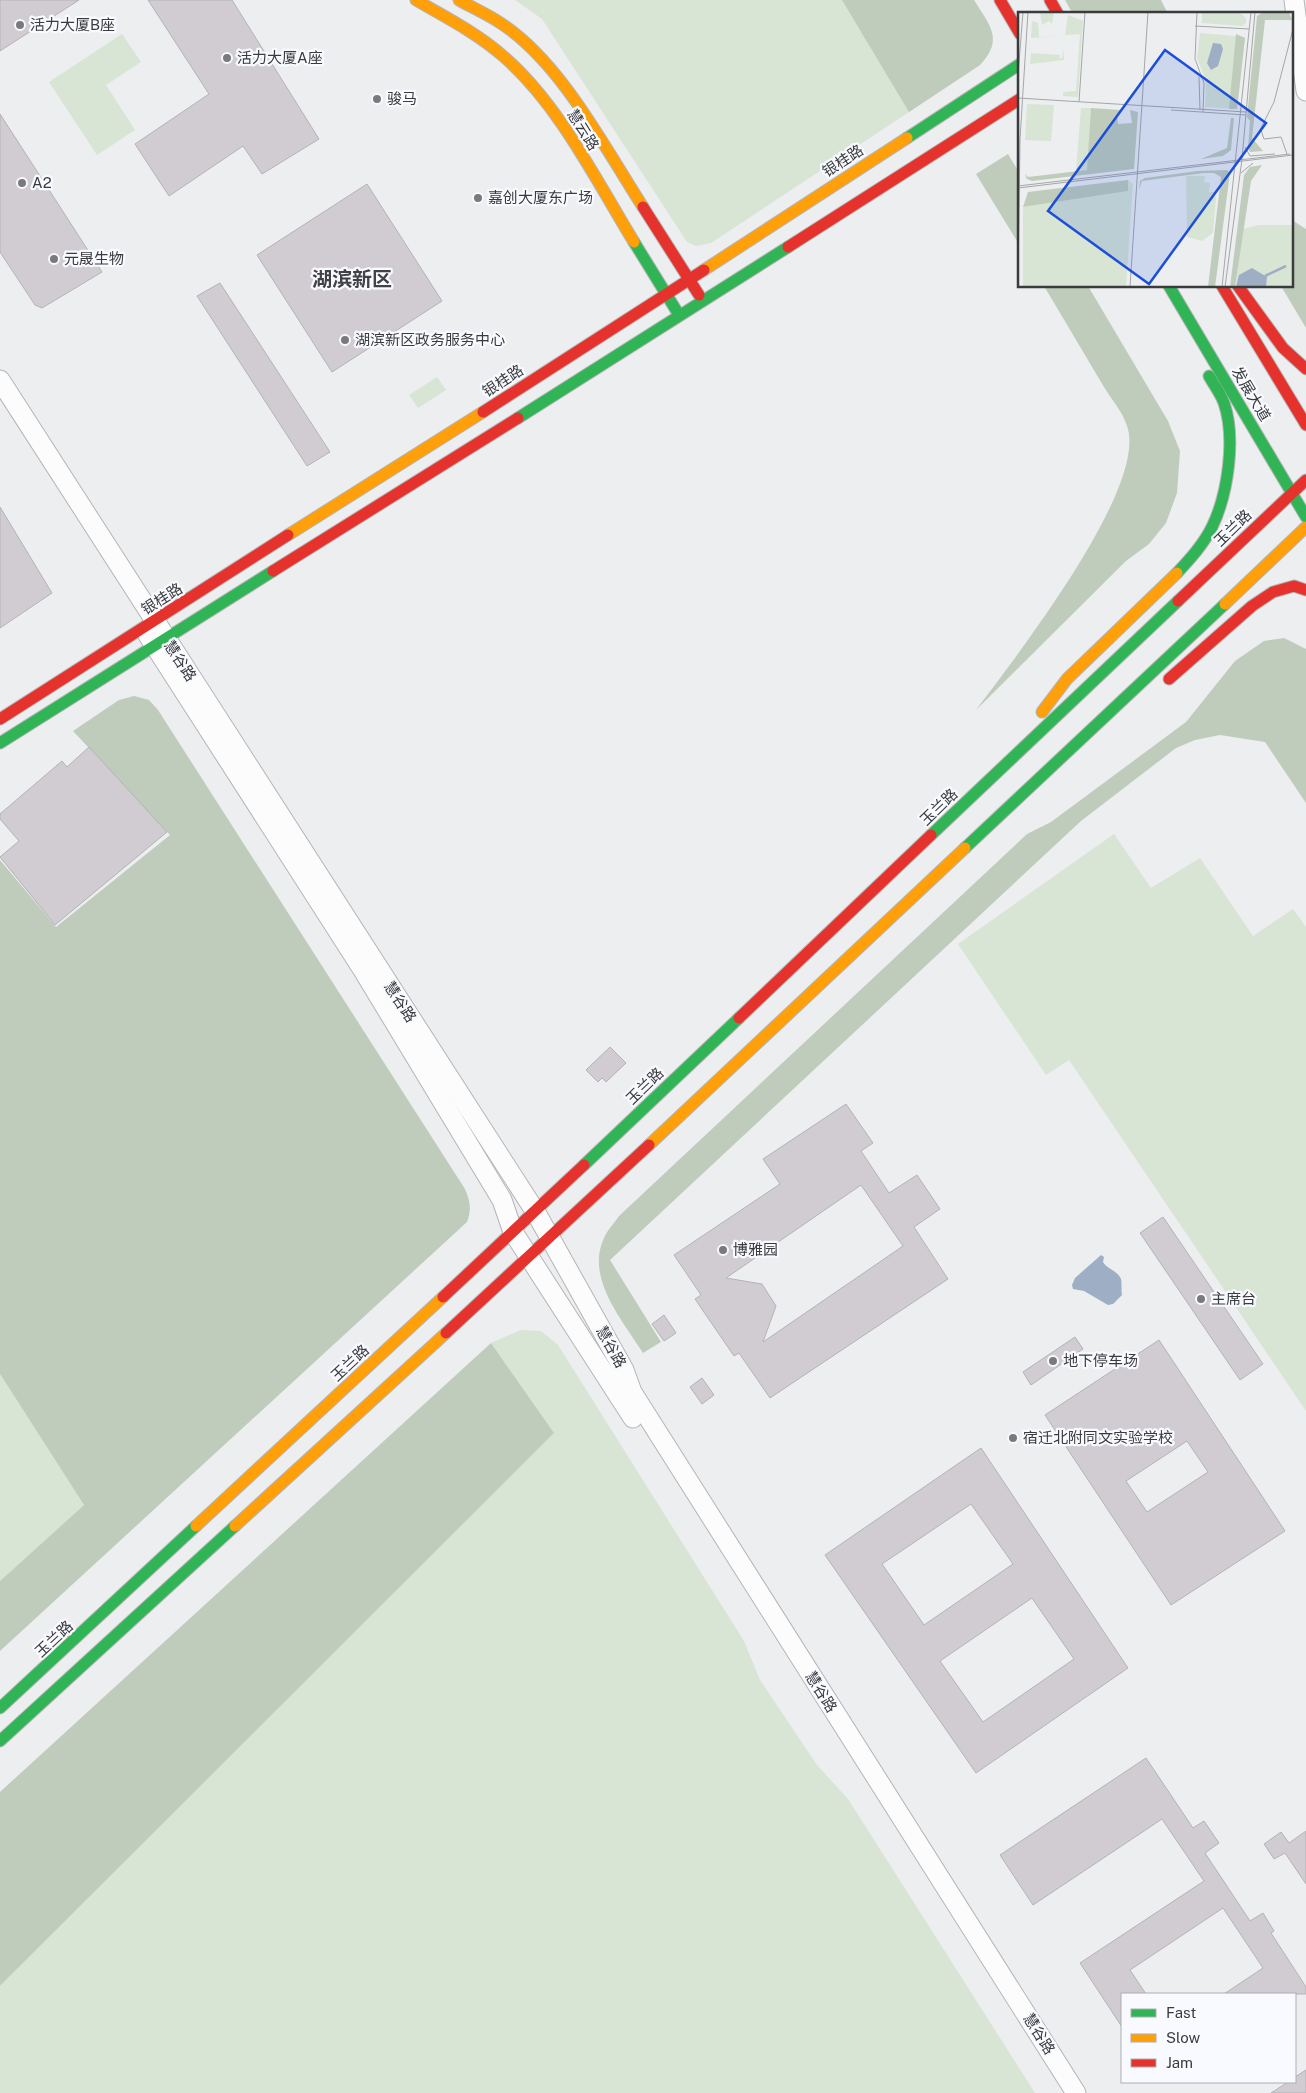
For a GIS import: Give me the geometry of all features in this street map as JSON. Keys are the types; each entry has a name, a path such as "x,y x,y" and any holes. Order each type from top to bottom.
{"street":[{"name":"慧云路","path":"416,0 478,37 503,56 556,114 680,317"},
{"name":"慧云路","path":"459,0 503,24 534,52 564,84 703,302"},
{"path":"1000,0 1018,31"},
{"path":"1050,0 1057,12"},
{"path":"1294,0 1306,87"},
{"name":"银桂路","path":"0,719 666,295 1018,65"},
{"path":"0,743 159,641 680,317 1018,100"},
{"path":"990,779 1067,679 1193,557 1212,527 1228,479 1231,442 1224,403 1164,288"},
{"name":"发展大道","path":"1171,288 1306,518"},
{"name":"发展大道","path":"1223,288 1306,425"},
{"path":"1239,288 1283,348 1306,368"},
{"name":"慧谷路","path":"0,380 142,603 149,625 502,1200 513,1232 696,1515 880,1809 1062,2093"},
{"name":"玉兰路","path":"0,1708 513,1232 1306,480"},
{"path":"0,1741 551,1238 1306,527"},
{"path":"1163,684 1252,606 1273,592 1294,586 1306,590"},
{"name":"慧谷路","path":"159,641 535,1211 624,1370 632,1392 1076,2093"},
{"path":"1014,802 1097,740"}],"green space":[{"path":"515,0 974,0 989,25 993,40 987,56 980,65 711,243 696,246 687,242 542,19"},
{"path":"842,0 974,0 992,32 991,48 980,65 909,112"},
{"path":"1065,0 1161,0 1167,12 1072,12"},
{"path":"122,34 141,62 106,85 135,130 97,155 49,82"},
{"path":"1008,154 1018,171 1018,243 976,174"},
{"path":"1294,221 1306,229 1306,328 1282,288 1294,288"},
{"path":"1045,288 1089,288 1168,421 1180,451 1177,493 1166,523 1149,544 1126,561 976,710 1019,653 1074,572 1099,529 1118,489 1128,454 1127,426 1123,416"},
{"path":"437,377 446,390 418,408 409,395"},
{"path":"1284,638 1306,649 1306,803 1265,742 1220,735 1195,740 1176,748 1081,821 610,1260 661,1342 643,1353 609,1298 599,1268 599,1253 604,1238 619,1216 1027,834 1051,822 1186,722 1235,661 1264,641"},
{"path":"134,696 149,700 158,710 465,1189 470,1213 467,1222 0,1651 0,1581 84,1505 0,1374 0,860 56,927 170,835 73,731 119,700"},
{"path":"1114,834 1151,888 1200,858 1253,936 1293,909 1306,927 1306,1411 1069,1060 1046,1075 958,944"},
{"path":"521,1330 541,1331 558,1345 744,1641 760,1680 817,1765 848,1799 1035,2093 0,2093 0,1986 554,1433 491,1343"},
{"path":"491,1343 554,1433 0,1986 0,1792"},
{"path":"0,1374 84,1505 0,1581"}],"water":[{"path":"1101,1255 1104,1257 1103,1262 1120,1276 1121,1281 1122,1295 1113,1304 1108,1305 1084,1291 1073,1289 1072,1285 1075,1278"}],"building":[{"name":"活力大厦B座","path":"0,0 79,0 0,51"},
{"name":"活力大厦A座","path":"148,0 232,0 319,139 262,174 243,146 169,196 135,144 209,94"},
{"name":"A2","path":"0,114 102,272 42,308 35,305 0,252"},
{"path":"367,184 442,301 332,372 257,255"},
{"path":"220,283 330,452 307,466 197,296"},
{"path":"0,507 52,593 0,628"},
{"path":"89,747 167,832 55,925 0,857 19,841 0,819 0,814 62,761 67,767"},
{"path":"610,1047 626,1063 606,1082 602,1078 598,1082 586,1070"},
{"name":"博雅园","path":"846,1104 873,1143 861,1151 889,1193 917,1175 940,1209 914,1227 948,1279 770,1398 739,1353 734,1356 695,1299 701,1295 674,1255 780,1184 763,1159","holes":["861,1185 903,1246 763,1342 776,1306 762,1284 726,1278"]},
{"name":"主席台","path":"1163,1217 1263,1364 1240,1380 1140,1233"},
{"path":"664,1315 676,1333 664,1341 652,1324"},
{"name":"地下停车场","path":"1075,1337 1083,1349 1031,1385 1023,1372"},
{"path":"1159,1340 1285,1531 1171,1605 1045,1415","holes":["1187,1441 1208,1472 1147,1512 1126,1481"]},
{"path":"702,1378 714,1395 702,1404 690,1387"},
{"path":"981,1448 1128,1668 976,1773 825,1555","holes":["971,1504 1013,1564 924,1625 882,1564","1032,1598 1074,1659 983,1722 940,1661"]},
{"path":"1146,1758 1193,1828 1204,1821 1219,1843 1205,1853 1250,1921 1263,1913 1274,1931 1271,1933 1306,1987 1306,1994 1226,1993 1263,1968 1223,1908 1130,1970 1145,1993 1121,1993 1121,2025 1080,1963 1204,1881 1162,1819 1033,1905 1000,1855"},
{"path":"1306,1831 1306,1884 1285,1853 1274,1859 1264,1844 1281,1832 1289,1843"},
{"path":"1306,2070 1306,2093 1271,2093 1286,2083 1296,2083 1296,2076"}],"traffic: fast":[{"path":"907,138 1018,65"},
{"path":"634,242 676,310"},
{"path":"518,418 788,247"},
{"path":"1170,288 1306,517"},
{"path":"1177,573 1196,552 1212,527 1218,514 1226,482 1230,449 1228,417 1223,400 1209,376"},
{"path":"0,743 273,571"},
{"path":"931,835 1178,601"},
{"path":"965,848 1225,604"},
{"path":"584,1165 739,1018"},
{"path":"0,1708 196,1526"},
{"path":"0,1741 235,1526"}],"traffic: slow":[{"path":"416,0 483,40 523,75 559,119 575,143 634,242"},
{"path":"459,0 502,24 544,61 563,83 597,133 643,207"},
{"path":"704,270 907,138"},
{"path":"288,535 483,412"},
{"path":"1225,604 1306,527"},
{"path":"1042,712 1067,679 1177,573"},
{"path":"649,1145 965,848"},
{"path":"196,1526 443,1297"},
{"path":"235,1526 446,1333"}],"traffic: jam":[{"path":"1000,0 1018,31"},
{"path":"1050,0 1057,12"},
{"path":"788,247 1018,100"},
{"path":"643,207 699,295"},
{"path":"483,412 704,270"},
{"path":"1223,288 1306,425"},
{"path":"1239,288 1283,348 1306,369"},
{"path":"273,571 518,418"},
{"path":"1178,601 1306,480"},
{"path":"0,719 288,535"},
{"path":"1169,679 1252,606 1273,592 1294,586 1306,590"},
{"path":"739,1018 931,835"},
{"path":"446,1333 649,1145"},
{"path":"443,1297 584,1165"}],"place":[{"name":"活力大厦B座","path":"20,25"},
{"name":"活力大厦A座","path":"227,58"},
{"name":"骏马","path":"377,99"},
{"name":"A2","path":"22,183"},
{"name":"嘉创大厦东广场","path":"478,198"},
{"name":"元晟生物","path":"54,259"},
{"name":"湖滨新区政务服务中心","path":"345,340"},
{"name":"博雅园","path":"723,1250"},
{"name":"主席台","path":"1201,1299"},
{"name":"地下停车场","path":"1053,1361"},
{"name":"宿迁北附同文实验学校","path":"1013,1438"}],"district":[{"name":"湖滨新区","path":"352,279"}]}
